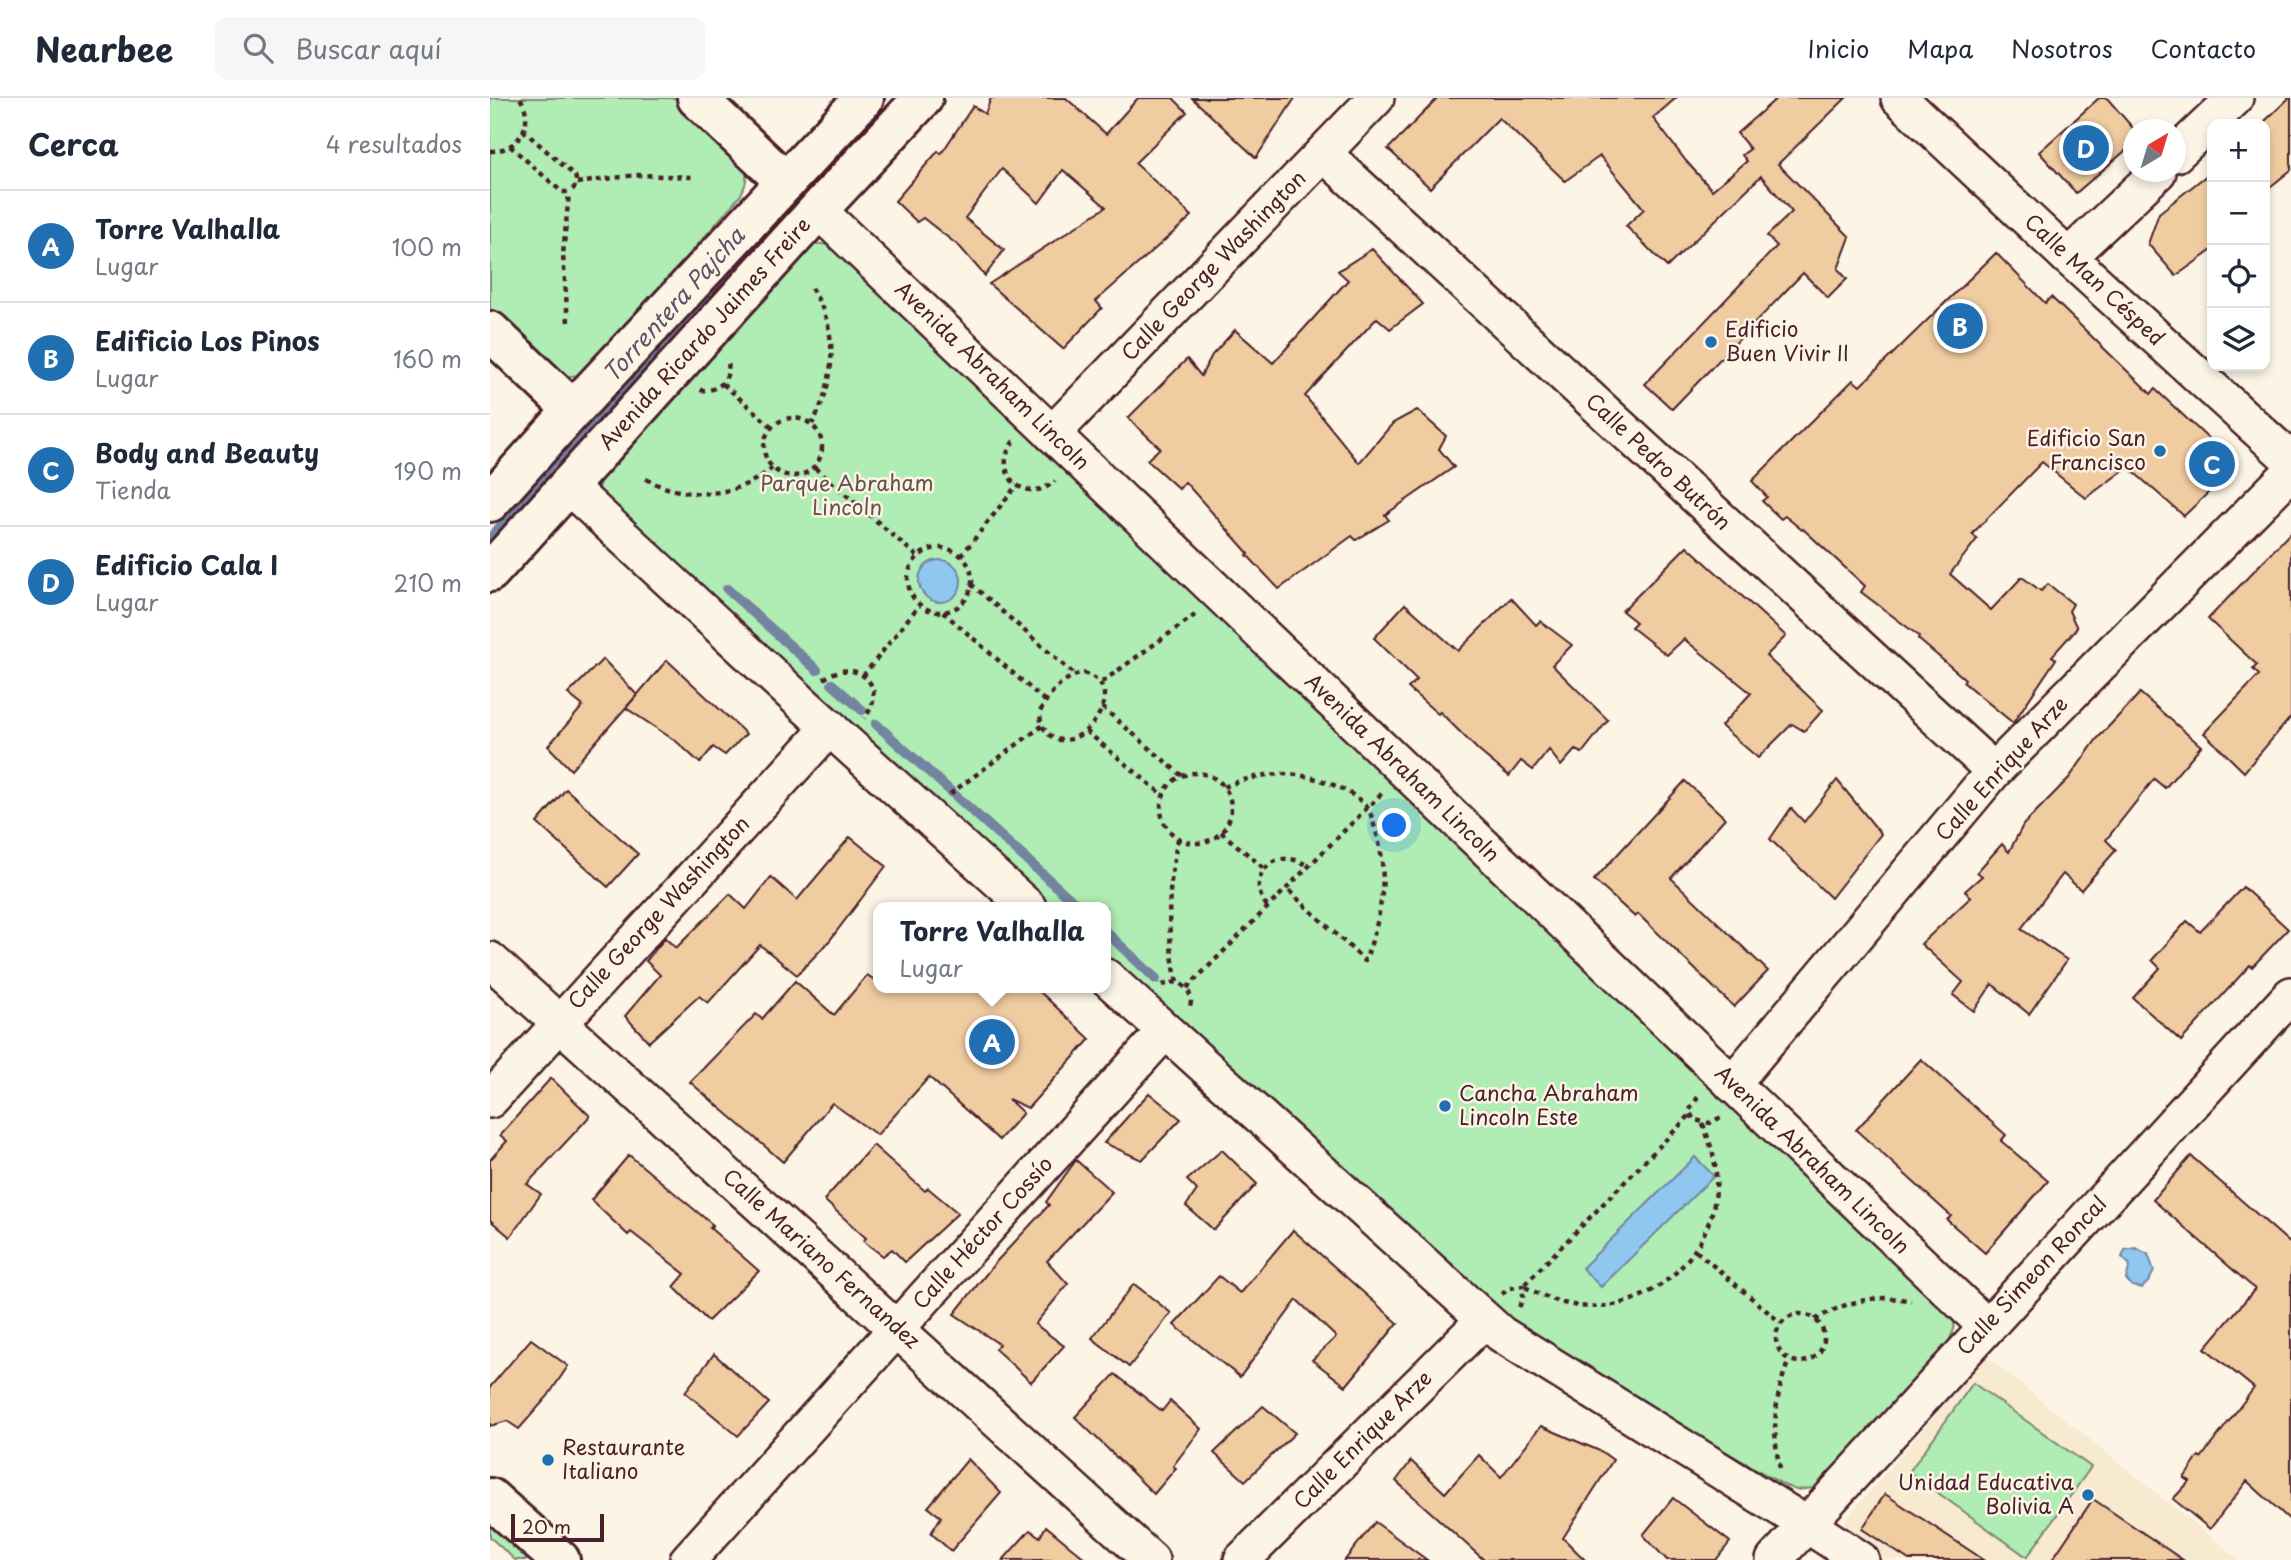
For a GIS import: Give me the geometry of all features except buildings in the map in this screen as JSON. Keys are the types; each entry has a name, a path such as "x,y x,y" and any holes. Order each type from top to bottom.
{"main road":[{"path":"696,98 786,182"},
{"name":"Avenida Ricardo Jaimes Freire","path":"490,502 864,98"},
{"name":"Avenida Ricardo Jaimes Freire","path":"490,572 923,98"},
{"path":"490,331 573,410"},
{"path":"490,1498 560,1560"}],"street":[{"name":"Calle George Washington","path":"1037,433 1376,98"},
{"name":"Calle Man Césped","path":"1899,98 2068,257 2291,460"},
{"path":"2186,145 2235,98"},
{"name":"Calle Pedro Butrón","path":"1323,153 1994,771"},
{"path":"2068,257 2147,182"},
{"name":"Avenida Abraham Lincoln","path":"818,210 1037,433 1720,1097 1986,1326"},
{"name":"Calle Enrique Arze","path":"1720,1097 1994,771 2291,472"},
{"path":"567,485 843,727 1023,902"},
{"name":"Calle George Washington","path":"490,1100 559,1022 843,727"},
{"name":"Calle Mariano Fernandez","path":"490,960 1151,1560"},
{"path":"1111,982 1165,1031 1498,1312 1501,1334 1861,1560"},
{"name":"Calle Simeon Roncal","path":"1774,1560 2291,995"},
{"name":"Calle Héctor Cossío","path":"688,1560 1165,1031"},
{"name":"Calle Enrique Arze","path":"1242,1560 1498,1312"}],"path":[{"path":"490,151 510,146 524,131 526,111 520,98"},
{"path":"524,131 572,173 577,183"},
{"path":"510,146 562,192 569,193"},
{"path":"568,322 563,255 569,193 577,183 636,175 694,177"},
{"path":"811,288 829,328 832,356 824,402 812,425"},
{"path":"723,384 771,426"},
{"path":"791,417 803,419 812,425 820,435 822,446 821,458 815,467 794,477 782,475 772,468 763,448 771,426 791,417"},
{"path":"1037,433 1008,449 1005,459 1010,478 1027,490 1038,490 1048,487 1063,472"},
{"path":"815,467 918,557"},
{"path":"646,479 677,491 704,494 744,485 772,468"},
{"path":"961,556 1017,485"},
{"path":"939,548 951,550 961,556 969,566 972,578 971,590 965,601 955,609 930,611 913,596 909,586 912,565 918,557 939,548"},
{"path":"971,584 1075,675"},
{"path":"863,676 920,604"},
{"path":"1102,682 1203,609"},
{"path":"943,612 1045,701"},
{"path":"822,681 830,674 849,670 863,676 873,689 875,699 872,709 843,727"},
{"path":"1083,673 1096,676 1102,682 1105,698 1102,708 1079,737 1064,741 1056,739 1042,726 1040,712 1045,701 1068,678 1083,673"},
{"path":"1102,708 1182,776"},
{"path":"946,796 1042,726"},
{"path":"1085,731 1163,795"},
{"path":"1192,773 1204,774 1215,779 1224,788 1231,811 1221,832 1211,839 1200,843 1178,839 1164,822 1161,811 1163,795 1172,781 1192,773"},
{"path":"1224,788 1253,777 1302,775 1348,792 1368,807 1378,838 1383,879 1376,932 1365,961 1286,888"},
{"path":"1187,988 1390,785"},
{"path":"1221,832 1265,869"},
{"path":"1177,982 1170,945 1168,898 1178,839"},
{"path":"1268,906 1260,895 1259,886 1265,869 1271,863 1290,857 1308,866"},
{"path":"1498,1312 1523,1299 1522,1286 1689,1116 1693,1101 1720,1097 1710,1123 1694,1120 1689,1116"},
{"path":"1498,1312 1510,1288 1522,1286 1548,1298 1575,1305 1602,1306 1630,1300 1656,1289 1678,1272 1696,1251 1714,1210 1716,1165 1702,1122"},
{"path":"1696,1251 1781,1323"},
{"path":"1815,1320 1848,1304 1877,1298 1908,1299 1918,1303"},
{"path":"1799,1314 1815,1320 1824,1332 1822,1348 1812,1359 1805,1362 1789,1360 1778,1349 1776,1341 1781,1323 1791,1315 1799,1314"},
{"path":"1781,1473 1775,1440 1776,1407 1789,1360"}],"shaded area":[{"path":"1986,1356 2240,1560 1879,1560 1846,1539 1843,1528 1847,1518"}],"green space":[{"path":"490,98 675,98 733,152 746,173 746,184 740,196 592,367 577,375 557,373 536,359 490,311"},
{"name":"Parque Abraham Lincoln","path":"813,243 835,249 1949,1312 1954,1327 1948,1342 1814,1488 1796,1490 1569,1362 1511,1320 1111,961 1111,902 1044,902 606,508 598,494 600,476"},
{"path":"1973,1383 2091,1467 2027,1557 1909,1472"},
{"path":"490,1521 534,1560 515,1560 490,1537"}],"water":[{"path":"940,560 955,566 961,581 955,596 940,602 925,596 919,581 925,566"},
{"path":"1695,1157 1714,1176 1601,1287 1582,1268"},
{"path":"2135,1248 2148,1254 2154,1271 2142,1288 2132,1286 2126,1279 2130,1265 2122,1257 2125,1250"}],"waterway":[{"name":"Torrentera Pajcha","path":"490,538 755,243"},
{"path":"727,589 817,670"},
{"path":"832,684 862,710"},
{"path":"876,724 1073,902"},
{"path":"1111,937 1156,979"}],"place":[{"name":"Edificio Cala I","path":"2086,148"},
{"name":"Edificio Los Pinos","path":"1960,326"},
{"name":"Edificio Buen Vivir II","path":"1711,342"},
{"name":"Edificio San Francisco","path":"2160,451"},
{"name":"Body and Beauty","path":"2212,464"},
{"name":"Torre Valhalla","path":"992,1042"},
{"name":"Cancha Abraham Lincoln Este","path":"1445,1106"},
{"name":"Restaurante Italiano","path":"548,1460"},
{"name":"Unidad Educativa Bolivia A","path":"2088,1495"}]}
